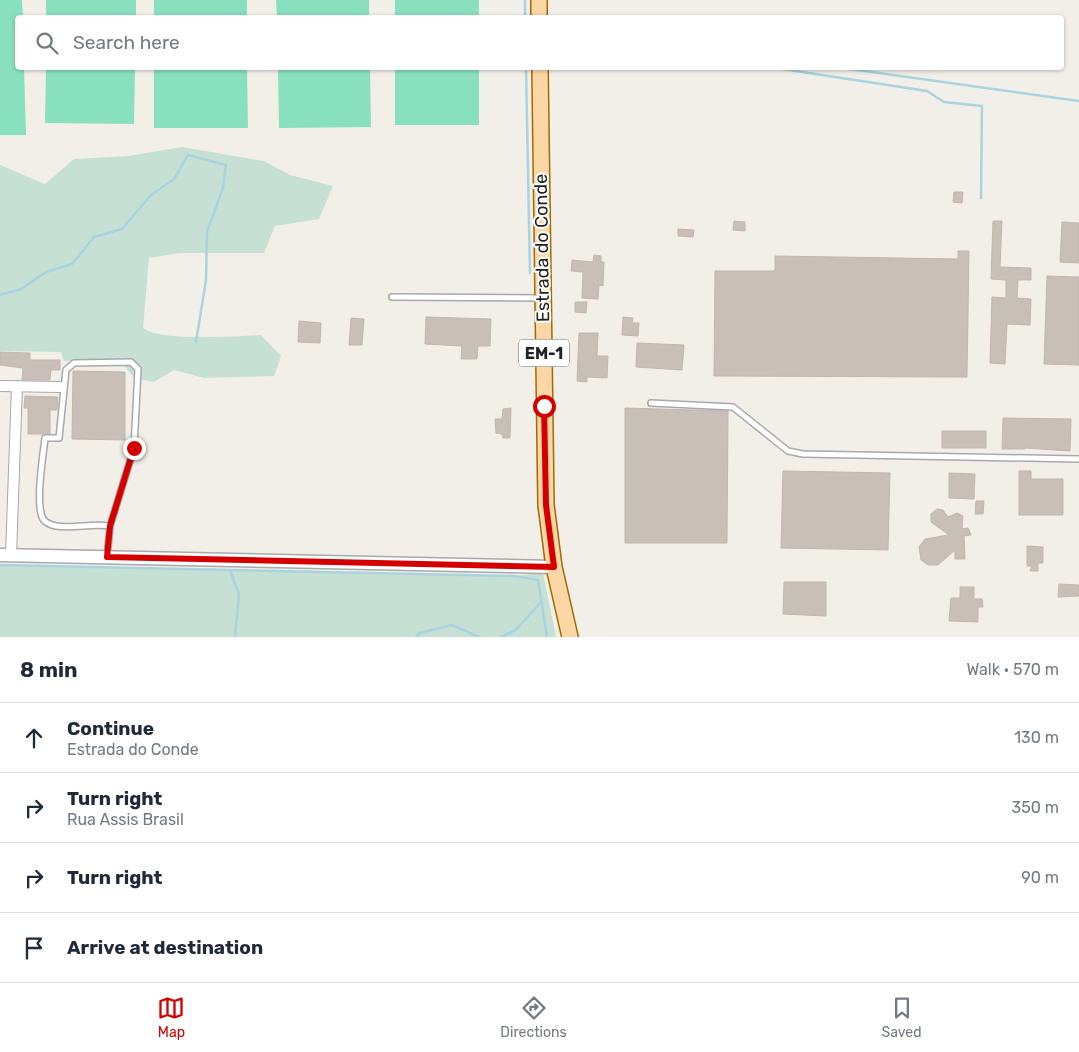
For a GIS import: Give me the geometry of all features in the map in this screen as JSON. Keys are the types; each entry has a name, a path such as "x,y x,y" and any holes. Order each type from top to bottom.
{"main road":[{"path":"539,0 539,15"},
{"name":"Estrada do Conde","path":"540,70 546,505 554,567 570,637"}],"street":[{"path":"0,386 60,387"},
{"path":"17,386 5,555 554,567"}],"lane":[{"path":"392,297 543,298"},
{"path":"107,557 110,526 134,448 138,369 130,362 74,363 66,370 59,438 45,438 40,491 42,518 47,523 57,526 96,524 110,526"},
{"path":"651,403 733,406 788,451 803,454 1079,459"}],"green space":[{"path":"0,0 22,0 23,15 15,15 15,70 24,70 26,135 0,135"},
{"path":"46,0 136,0 136,15 46,15"},
{"path":"154,0 247,0 247,15 154,15"},
{"path":"276,0 369,0 369,15 277,15"},
{"path":"395,0 479,0 479,15 395,15"},
{"path":"46,70 135,70 134,124 45,123"},
{"path":"154,70 247,70 248,128 154,128"},
{"path":"278,70 370,70 371,127 279,128"},
{"path":"395,70 479,70 479,125 395,125"},
{"path":"182,147 264,161 290,175 333,186 319,219 275,226 264,253 179,253 149,258 143,328 152,332 182,337 261,335 281,356 274,376 204,378 174,370 154,382 134,378 119,359 64,361 61,352 0,351 0,165 45,184 74,159 128,156"},
{"path":"0,565 514,576 543,573 556,637 0,637"}],"building":[{"path":"954,192 963,192 962,203 953,202"},
{"path":"734,221 745,222 745,231 733,230"},
{"path":"993,221 1002,221 1000,267 1031,268 1031,280 1018,280 1017,298 1031,299 1030,325 1007,324 1005,364 990,363 992,297 1006,298 1006,280 991,279"},
{"path":"1062,222 1079,223 1079,263 1060,262"},
{"path":"678,229 694,230 693,237 678,236"},
{"path":"958,251 969,251 967,377 714,376 715,271 775,271 775,256 958,259"},
{"path":"594,255 601,256 601,262 604,262 603,286 599,285 598,299 582,298 583,272 571,271 572,260 593,262"},
{"path":"1047,276 1079,277 1079,365 1044,364"},
{"path":"575,302 587,302 586,313 575,312"},
{"path":"426,317 491,319 490,346 478,346 477,359 461,359 462,346 425,344"},
{"path":"623,317 633,318 632,323 639,323 638,336 622,335"},
{"path":"351,318 364,319 362,345 349,345"},
{"path":"299,321 321,323 320,343 298,342"},
{"path":"579,333 598,333 597,356 608,356 607,378 587,377 587,382 577,381"},
{"path":"637,343 684,345 682,370 636,367"},
{"path":"0,352 30,353 30,360 60,360 60,370 51,370 50,380 22,380 23,368 0,365"},
{"path":"73,371 125,372 125,440 72,439"},
{"path":"25,396 58,397 57,410 50,410 50,434 28,434 28,408 24,408"},
{"path":"511,408 510,438 503,438 502,434 496,433 495,419 502,419 503,409"},
{"path":"625,408 728,411 727,543 625,543"},
{"path":"1003,418 1071,419 1070,451 1025,448 1002,449"},
{"path":"942,431 986,431 986,448 942,448"},
{"path":"783,471 890,473 888,550 781,548"},
{"path":"1019,471 1031,471 1031,479 1063,479 1063,515 1019,515"},
{"path":"949,473 975,474 974,499 949,498"},
{"path":"976,501 984,501 983,514 975,514"},
{"path":"937,509 943,510 948,517 957,513 963,516 962,529 968,528 971,535 964,536 965,559 955,559 955,550 938,565 928,565 921,560 919,547 925,539 949,535 931,522 931,514"},
{"path":"1027,546 1043,547 1043,563 1038,563 1038,571 1030,571 1032,566 1027,566"},
{"path":"784,582 826,582 826,616 783,614"},
{"path":"1059,584 1079,585 1079,596 1058,597"},
{"path":"960,587 974,587 974,599 982,599 983,607 978,607 978,622 949,621 951,598 960,598"}],"waterway":[{"path":"525,0 525,15"},
{"path":"526,70 530,273"},
{"path":"789,70 927,91 944,102 982,106 981,198"},
{"path":"857,70 1079,101"},
{"path":"0,295 21,289 46,272 72,264 94,237 122,229 151,195 174,179 188,155 226,165 223,188 207,232 206,280 196,342"},
{"path":"0,565 514,576 538,580 547,637"},
{"path":"230,571 239,594 235,637"},
{"path":"501,637 516,630 541,602"},
{"path":"416,637 420,633 452,625 479,637"}],"route":[{"path":"134,448 110,526 107,557 554,567 546,505 544,406"}]}
